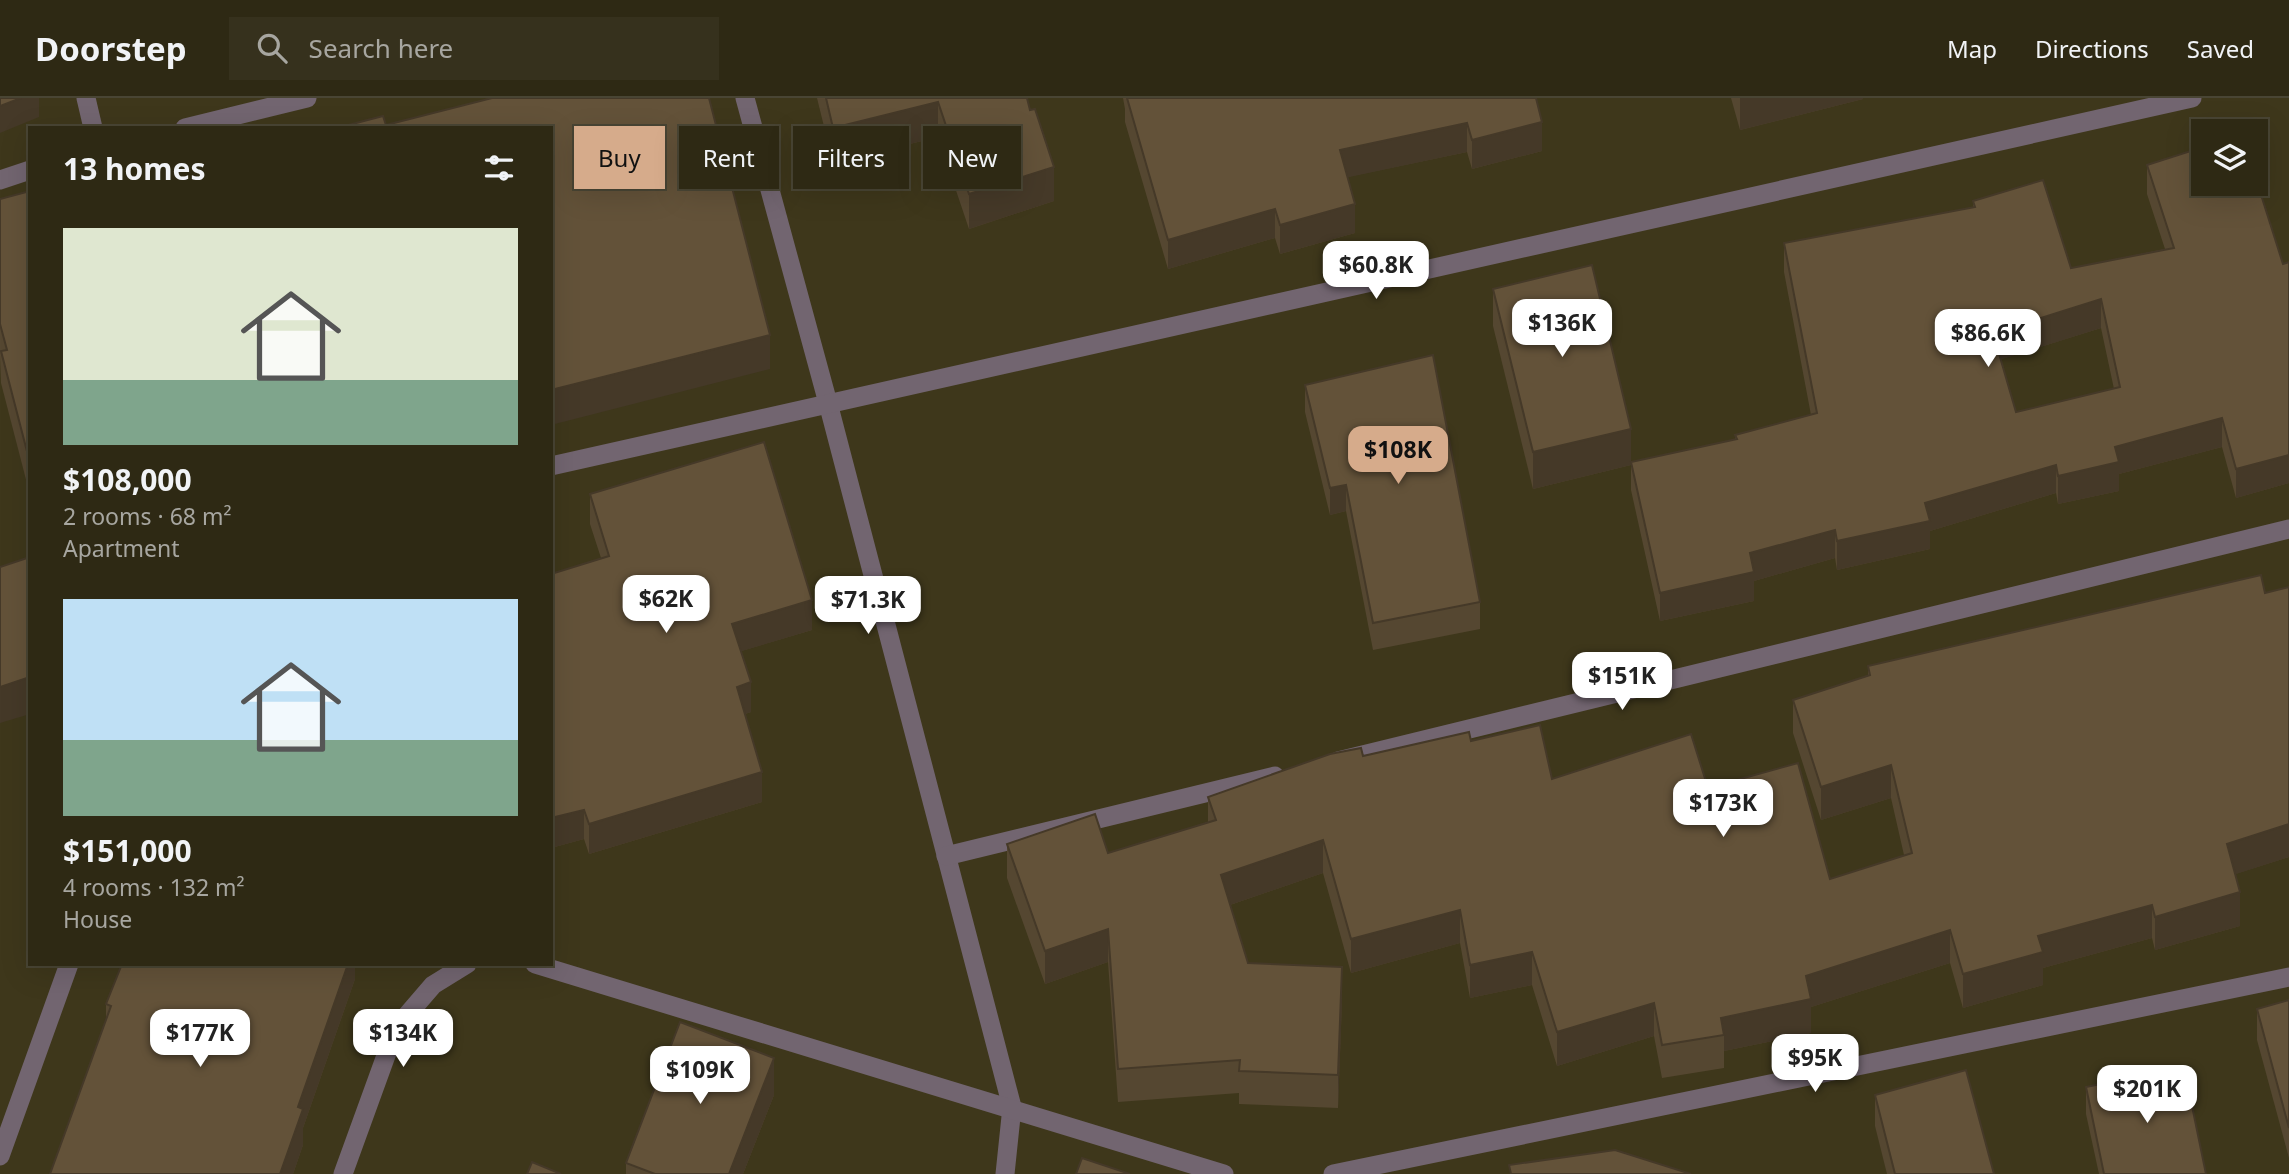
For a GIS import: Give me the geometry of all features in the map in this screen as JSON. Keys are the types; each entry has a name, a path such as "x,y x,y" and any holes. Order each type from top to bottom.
{"street":[{"path":"86,98 93,126"},
{"path":"193,126 307,98"},
{"path":"745,98 1013,1107 1005,1174"},
{"path":"553,466 2192,98"},
{"path":"0,180 28,171"},
{"path":"946,856 2289,529"},
{"path":"0,1156 68,966"},
{"path":"343,1174 396,1028 433,985 464,966"},
{"path":"542,966 1013,1107 1224,1174"},
{"path":"1333,1174 2289,977"}],"building":[{"path":"0,98 21,98 0,106"},
{"path":"492,98 709,98 716,126 679,126 679,189 732,189 770,335 553,389 553,126 345,126 383,116 386,125"},
{"path":"826,98 1027,98 1030,110 1035,109 1054,167 1021,177 1021,126 946,126 938,102 833,126"},
{"path":"1127,98 1536,98 1542,122 1472,140 1467,123 1340,150 1355,204 1280,225 1275,209 1168,240"},
{"path":"2191,151 2191,196 2261,196 2283,264 2289,262 2289,455 2236,469 2222,418 2115,447 2119,462 2058,476 2056,465 1925,503 1930,521 1837,541 1835,530 1750,553 1754,572 1660,593 1631,462 1737,439 1735,435 1817,413 1784,243 1975,207 1973,201 2043,180 2071,268 2174,248 2147,165","holes":["2101,299 2120,387 2016,412 1993,333"]},
{"path":"967,189 985,189 969,194"},
{"path":"28,192 28,455 1,351 7,350 0,324 0,199"},
{"path":"1592,265 1631,429 1533,452 1493,289"},
{"path":"1433,355 1480,602 1373,623 1346,485 1330,488 1305,385"},
{"path":"764,442 812,600 732,624 751,682 737,687 762,772 589,824 584,810 553,818 553,573 609,556 590,494"},
{"path":"28,558 28,678 0,687 0,567"},
{"path":"2261,575 2265,593 2289,587 2289,824 2227,844 2240,892 2155,917 2152,905 2038,936 2043,952 1963,974 1950,930 1806,976 1811,999 1721,1018 1724,1035 1662,1045 1654,1003 1557,1032 1532,952 1470,965 1460,910 1351,939 1323,840 1221,875 1248,963 1342,967 1338,1075 1239,1071 1240,1060 1118,1069 1108,929 1045,951 1007,844 1095,814 1108,853 1216,820 1208,797 1330,754 1361,748 1363,756 1469,732 1471,741 1540,725 1552,779 1691,734 1708,788 1798,763 1830,879 1912,853 1891,765 1821,787 1793,700 1870,675 1868,666"},
{"path":"121,966 347,966 298,1107 303,1109 280,1174 50,1174 111,1006 106,1004"},
{"path":"2289,1000 2289,1128 2257,1009"},
{"path":"680,1022 774,1058 729,1174 655,1174 626,1163"},
{"path":"2184,1067 2206,1174 2104,1174 2086,1087"},
{"path":"1966,1070 1994,1174 1895,1174 1875,1095"},
{"path":"1615,1150 1691,1174 1511,1174 1509,1165"},
{"path":"1082,1158 1130,1174 1076,1174"},
{"path":"532,1162 561,1174 527,1174"}]}
